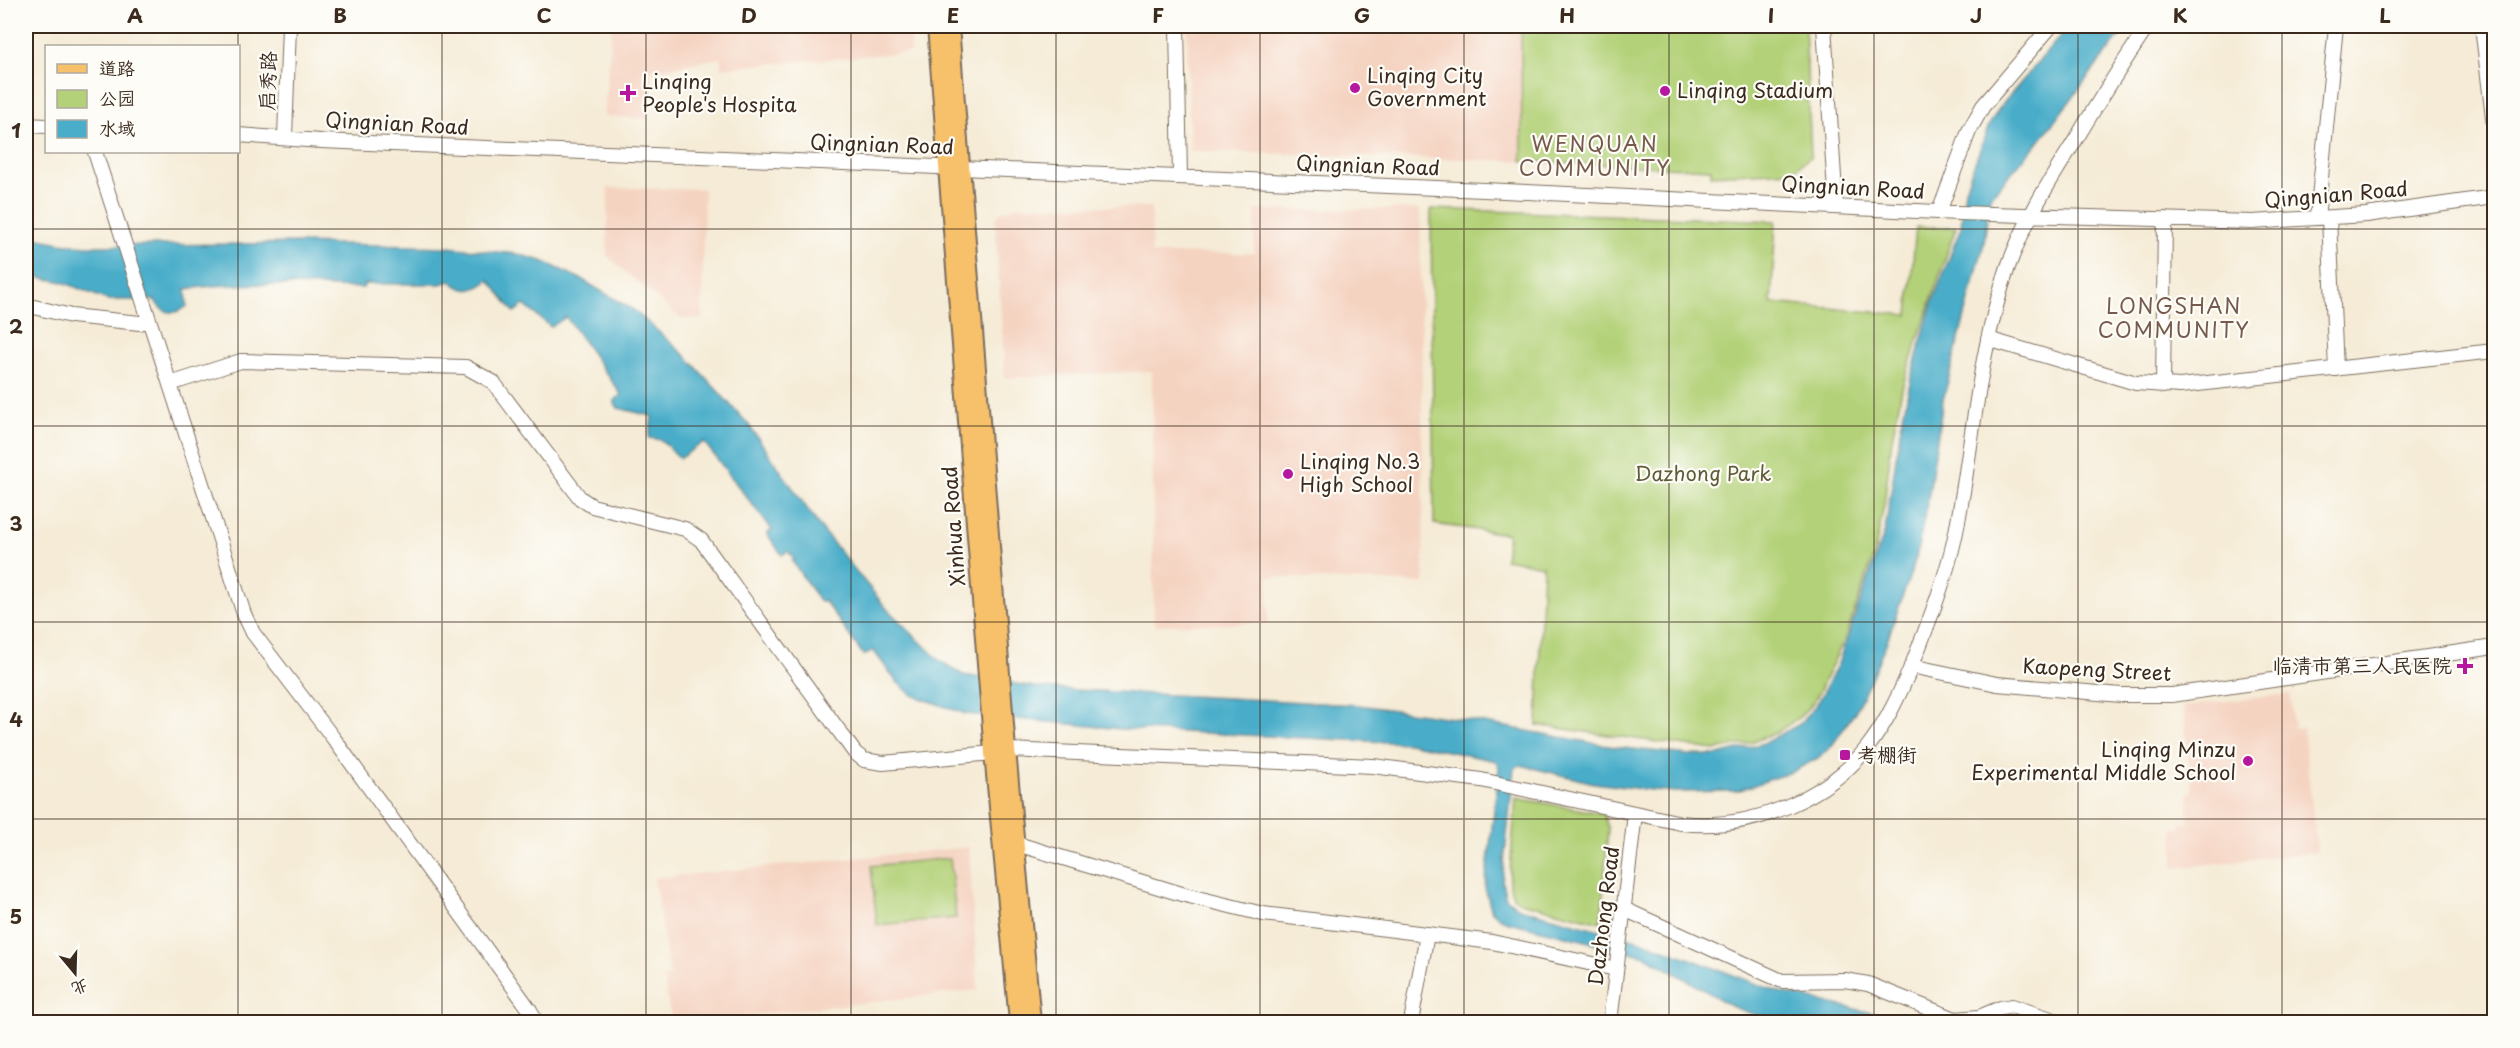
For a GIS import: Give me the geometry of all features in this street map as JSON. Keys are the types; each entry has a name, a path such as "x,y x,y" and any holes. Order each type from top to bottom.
{"main road":[{"name":"Xinhua Road","path":"936,26 955,168"},
{"name":"Xinhua Road","path":"950,26 955,168 1018,1023"},
{"name":"Xinhua Road","path":"999,744 1014,843 1032,1023"}],"street":[{"name":"启秀路","path":"285,137 289,26"},
{"path":"1177,26 1180,177"},
{"path":"1824,26 1836,207"},
{"path":"1939,212 1969,131 1983,106 2051,26"},
{"path":"170,384 241,361 466,367 493,382 580,498 592,506 686,529 701,540 855,753 864,760 883,763 999,744 1373,766 1481,780 1635,814 1700,825 1736,822 1776,811 1816,793 1837,780 1869,747 1890,714 1926,629 1955,534 1988,339 2008,269 2030,214 2148,26"},
{"path":"2336,26 2323,218 2336,369"},
{"path":"2482,26 2494,126"},
{"path":"26,125 45,126"},
{"name":"Qingnian Road","path":"240,135 321,141 1939,212 2253,222 2366,215 2494,197"},
{"path":"85,153 118,237"},
{"path":"95,153 141,315 232,606 245,638 334,753 526,1023"},
{"path":"2163,386 2165,219"},
{"path":"26,305 71,316 141,315"},
{"path":"141,315 170,384 244,614 253,633 334,739 530,1010 536,1023"},
{"path":"1988,339 2136,383 2163,386 2494,351"},
{"name":"Kaopeng Street","path":"1911,666 1997,684 2121,695 2172,695 2494,647"},
{"name":"Dazhong Road","path":"1610,1023 1635,814"},
{"path":"1014,843 1185,895 1263,914 1492,942 1616,969"},
{"path":"1624,909 1782,981 1845,980 1868,984 1955,1019 1979,1017 2012,1006 2060,1023"},
{"path":"1411,1023 1427,934"}],"shaded area":[{"name":"Linqing People's Hospita","path":"612,26 908,26 911,52 721,68 720,58 651,71 648,119 604,116"},
{"name":"Linqing City Government","path":"1187,26 1521,26 1522,161 1190,151"},
{"path":"608,188 704,189 702,319 681,319 607,256"},
{"name":"Linqing No.3 High School","path":"1017,206 1151,207 1152,254 1254,253 1255,210 1420,209 1424,583 1268,577 1268,623 1154,625 1152,371 1005,378 995,220 1000,212"},
{"name":"Linqing Minzu Experimental Middle School","path":"2290,694 2294,729 2303,728 2317,852 2174,868 2174,828 2181,828 2181,822 2188,822 2188,793 2192,792 2183,706"},
{"path":"969,847 978,990 735,1017 735,1022 672,1022 663,977 670,976 654,878"}],"green space":[{"name":"Linqing Stadium","path":"1521,26 1805,26 1811,156 1793,171 1711,175 1711,169 1522,161"},
{"name":"Dazhong Park","path":"1431,209 1776,221 1771,303 1908,315 1916,227 1956,227 1903,384 1874,555 1845,638 1815,700 1801,716 1776,733 1746,744 1715,750 1537,725 1543,566 1505,559 1508,534 1434,524"},
{"path":"1516,798 1600,813 1604,816 1608,828 1601,922 1520,902 1513,897 1509,884"},
{"path":"950,858 956,918 877,925 871,866"}],"water":[{"path":"2069,26 2127,26 2041,139 1990,197 1984,243 1943,400 1929,493 1916,558 1886,644 1869,683 1855,712 1831,747 1818,758 1794,771 1737,791 1675,792 1642,789 1594,783 1520,765 1514,769 1502,882 1506,898 1519,908 1648,943 1776,991 1912,1022 1776,1022 1733,1007 1646,956 1505,921 1492,912 1485,888 1499,767 1496,761 1408,743 1121,729 966,714 912,695 897,682 873,650 864,656 824,600 820,602 792,561 794,559 788,551 782,555 767,534 772,530 704,442 680,458 661,440 649,438 652,416 618,408 614,402 621,394 566,317 551,327 524,305 514,312 489,280 474,289 460,288 451,281 440,284 365,284 363,288 230,285 186,289 187,306 178,311 169,312 161,308 155,300 107,300 63,282 26,275 26,236 87,246 300,243 447,247 517,254 542,261 581,279 635,311 686,356 748,424 820,527 887,609 939,660 963,675 1041,688 1358,705 1468,720 1615,747 1689,755 1719,755 1764,743 1800,724 1819,701 1838,664 1885,531 1901,426 1911,378 1930,309 1961,227 1965,189 1989,125 2000,107"}],"place":[{"name":"Linqing City Government","path":"1355,88"},
{"name":"Linqing Stadium","path":"1665,91"},
{"name":"Linqing People's Hospita","path":"628,93"},
{"name":"Linqing No.3 High School","path":"1288,474"},
{"name":"临清市第三人民医院","path":"2465,666"},
{"name":"考棚街","path":"1845,755"},
{"name":"Linqing Minzu Experimental Middle School","path":"2248,761"}],"district":[{"name":"WENQUAN COMMUNITY","path":"1595,157"},
{"name":"LONGSHAN COMMUNITY","path":"2174,319"}]}
